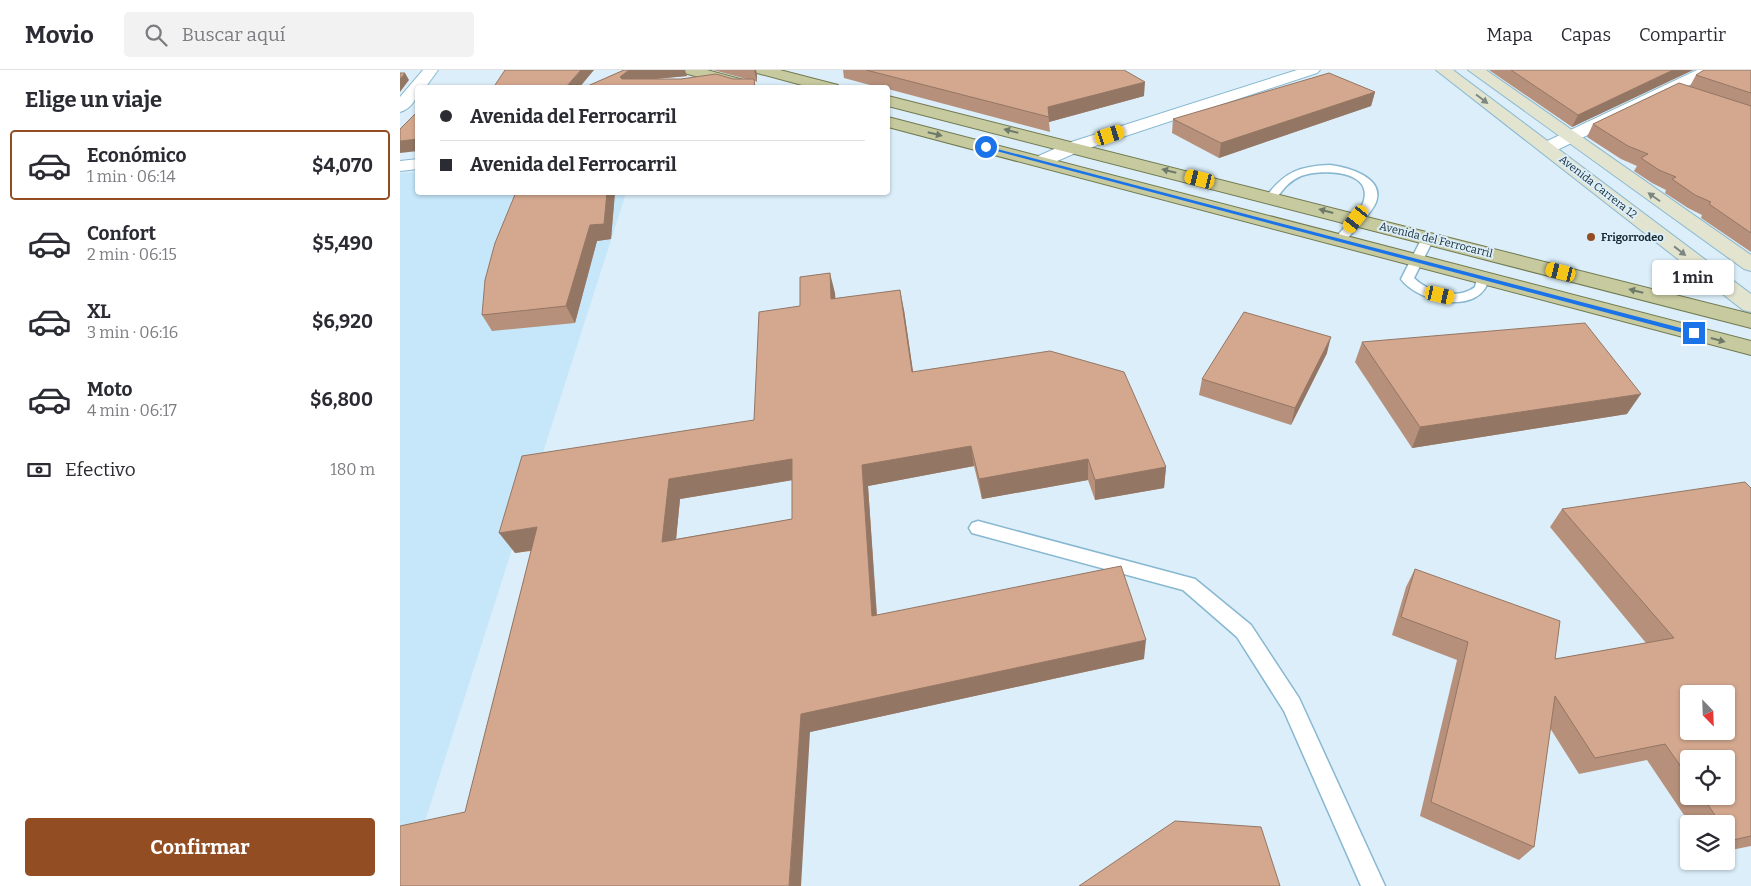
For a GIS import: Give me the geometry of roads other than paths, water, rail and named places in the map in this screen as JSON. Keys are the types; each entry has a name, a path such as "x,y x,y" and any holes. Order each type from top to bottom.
{"main road":[{"path":"689,70 746,85"},
{"path":"762,70 821,85"},
{"name":"Avenida del Ferrocarril","path":"890,101 1272,197 1751,321"},
{"name":"Avenida del Ferrocarril","path":"890,123 1751,348"}],"street":[{"path":"418,85 431,70"},
{"path":"1042,162 1074,147 1312,70"},
{"name":"Avenida Carrera 12","path":"1443,70 1751,305"},
{"name":"Avenida Carrera 12","path":"1476,70 1751,265"},
{"path":"1547,148 1709,70"},
{"path":"679,84 725,79"},
{"path":"1672,88 1689,94"},
{"path":"400,107 415,89"},
{"path":"400,107 415,106"},
{"path":"400,166 415,164"}],"lane":[{"path":"1272,197 1286,180 1299,173 1325,169 1350,173 1362,179 1370,189 1370,202 1340,240"},
{"path":"1428,238 1407,279 1412,285 1424,291 1456,299 1470,296 1480,289 1483,278"},
{"path":"978,528 1189,584 1244,631 1292,706 1373,886"}],"place":[{"name":"Frigorrodeo","path":"1591,237"}]}
